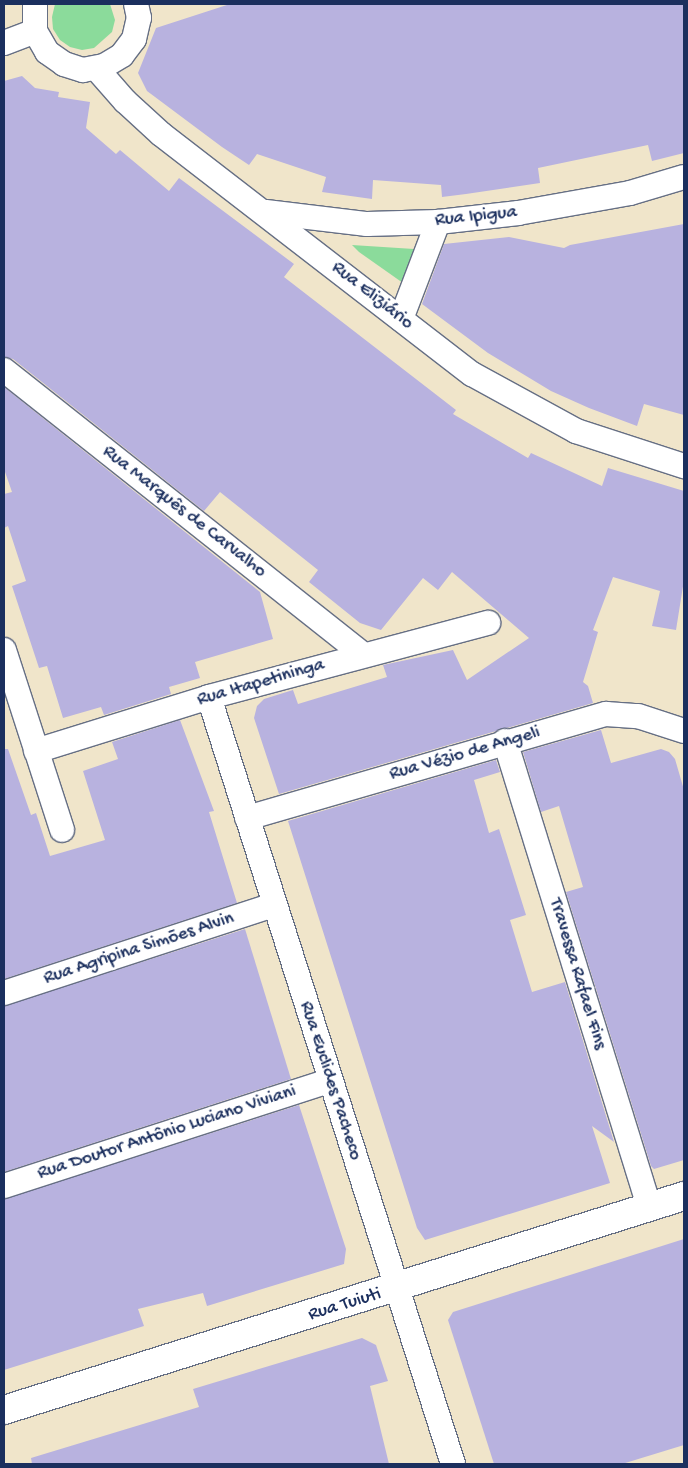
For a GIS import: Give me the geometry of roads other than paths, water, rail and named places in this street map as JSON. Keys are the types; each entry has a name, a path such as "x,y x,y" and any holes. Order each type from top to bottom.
{"street":[{"path":"35,4 35,31 47,52 64,64 83,70 96,68 122,55 134,39 139,18 136,4"},
{"path":"4,43 35,31"},
{"name":"Rua Eliziário","path":"96,68 161,134 472,374 524,406 576,431 684,466"},
{"name":"Rua Ipigua","path":"264,212 367,224 438,222 518,214 630,193 684,177"},
{"path":"401,318 438,222"},
{"name":"Rua Marquês de Carvalho","path":"4,370 363,654"},
{"name":"Rua Itapetininga","path":"36,750 209,697 363,654 488,623"},
{"path":"4,650 62,830"},
{"name":"Rua Euclides Pacheco","path":"209,697 453,1464"},
{"name":"Rua Vézio de Angeli","path":"247,818 505,741 590,718 621,713 684,731"},
{"name":"Travessa Rafael Fins","path":"505,741 649,1207"},
{"name":"Rua Agripina Simões Alvin","path":"4,993 274,906"},
{"name":"Rua Doutor Antônio Luciano Viviani","path":"4,1186 330,1081"},
{"name":"Rua Tuiuti","path":"4,1410 397,1288 684,1196"}]}
